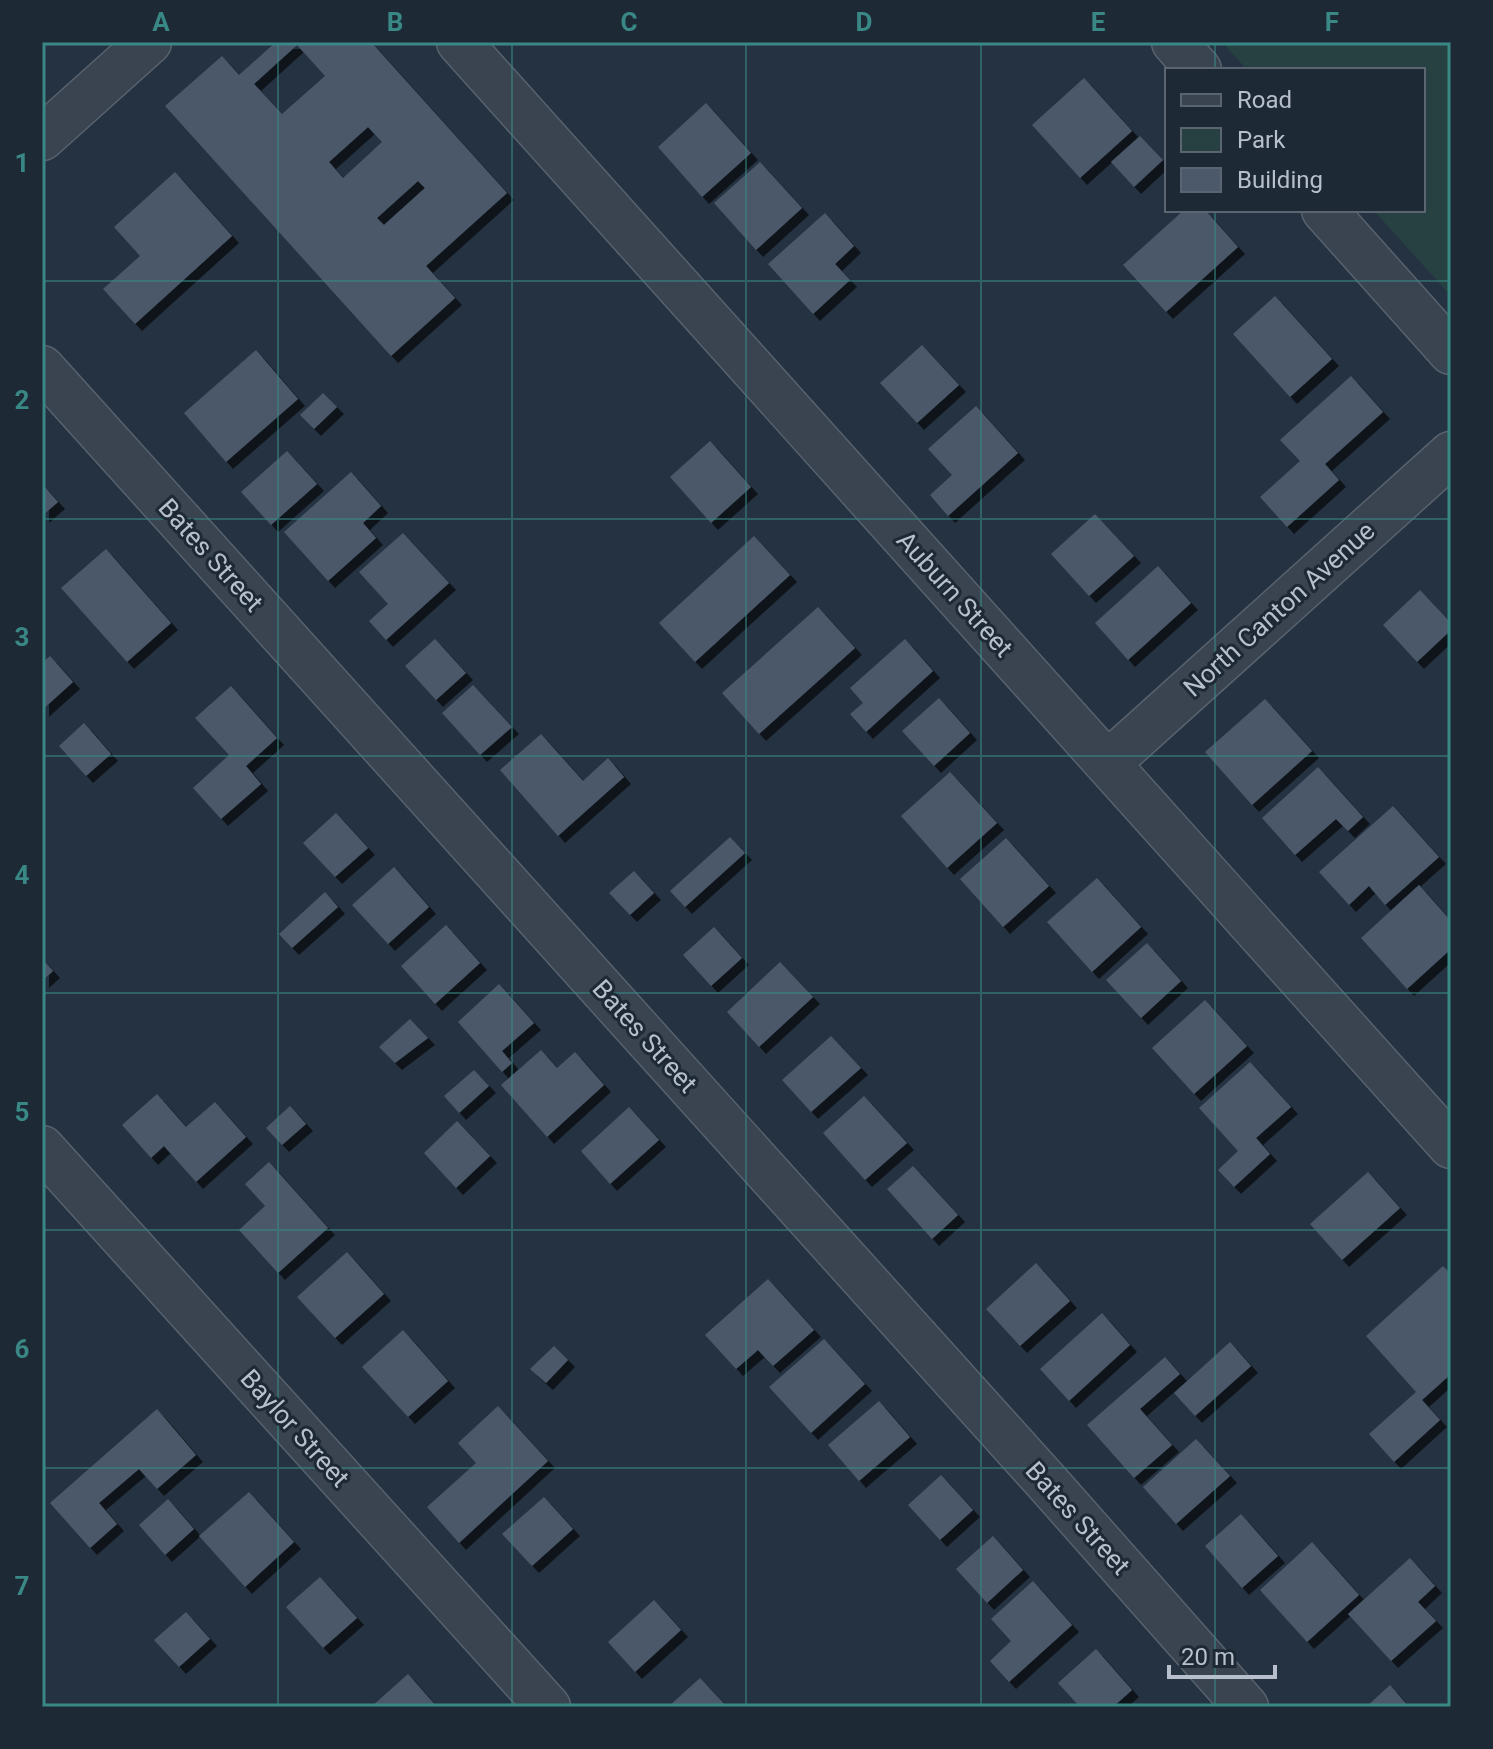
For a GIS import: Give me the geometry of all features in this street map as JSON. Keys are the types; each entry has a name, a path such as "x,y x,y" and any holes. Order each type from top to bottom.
{"street":[{"path":"42,138 149,42"},
{"name":"Auburn Street","path":"459,42 1451,1146"},
{"path":"1174,42 1197,68"},
{"path":"1326,212 1451,352"},
{"name":"Bates Street","path":"42,368 1246,1707"},
{"name":"North Canton Avenue","path":"1108,763 1451,454"},
{"name":"Baylor Street","path":"42,1148 548,1707"}],"green space":[{"path":"1222,42 1451,42 1451,296 1375,212 1425,212 1425,68 1245,68"}],"building":[{"path":"276,42 371,42 507,193 426,266 455,298 391,356 165,106 222,56 239,75","holes":["297,45 325,76 282,114 254,84","368,127 382,142 343,178 329,162","418,181 425,188 384,225 377,218"]},
{"path":"1084,78 1132,131 1080,178 1032,125"},
{"path":"706,103 751,153 702,197 658,147"},
{"path":"1140,136 1163,160 1134,187 1111,162"},
{"path":"760,162 802,208 756,250 714,203"},
{"path":"175,172 232,236 135,324 103,289 140,256 114,227"},
{"path":"1182,212 1207,212 1238,247 1166,312 1123,265"},
{"path":"825,213 854,246 835,264 850,280 813,314 768,264"},
{"path":"1275,296 1332,359 1290,397 1233,334"},
{"path":"922,345 959,385 917,423 880,383"},
{"path":"256,350 298,399 226,462 184,413"},
{"path":"1351,376 1383,412 1325,464 1339,480 1287,527 1260,497 1300,461 1280,440"},
{"path":"323,393 337,407 314,429 300,415"},
{"path":"976,406 1018,453 948,516 930,495 952,475 928,449"},
{"path":"710,441 751,487 711,523 670,477"},
{"path":"287,451 317,484 271,525 241,492"},
{"path":"351,472 381,506 363,523 376,538 328,581 284,532"},
{"path":"42,484 58,502 42,516"},
{"path":"1095,514 1134,556 1089,596 1051,554"},
{"path":"403,533 449,583 386,640 369,621 388,604 359,572"},
{"path":"754,536 790,575 695,662 659,623"},
{"path":"106,549 171,623 127,662 61,588"},
{"path":"1158,566 1191,603 1128,660 1095,623"},
{"path":"1420,590 1451,623 1451,630 1417,662 1383,625"},
{"path":"818,607 855,648 759,734 722,693"},
{"path":"435,639 466,673 436,700 405,666"},
{"path":"905,639 933,671 866,732 850,714 863,703 850,688"},
{"path":"50,656 73,682 42,710 42,663"},
{"path":"473,685 512,727 480,755 442,713"},
{"path":"231,686 277,738 246,766 261,784 221,819 193,788 229,755 195,718"},
{"path":"939,698 970,733 934,766 902,731"},
{"path":"1265,699 1312,751 1252,805 1205,752"},
{"path":"84,723 111,754 86,776 59,746"},
{"path":"541,734 583,781 608,758 624,777 558,836 500,770"},
{"path":"1318,767 1363,817 1348,831 1336,819 1295,855 1262,818"},
{"path":"950,772 997,823 947,868 901,816"},
{"path":"1393,806 1439,857 1385,905 1369,886 1349,905 1319,872"},
{"path":"336,813 368,848 335,877 303,843"},
{"path":"730,837 745,853 685,907 670,891"},
{"path":"1006,838 1049,886 1003,927 960,879"},
{"path":"394,867 429,907 388,944 352,905"},
{"path":"634,871 654,893 630,915 609,893"},
{"path":"1097,878 1141,927 1092,972 1047,922"},
{"path":"1419,885 1451,921 1451,949 1407,989 1361,938"},
{"path":"325,892 338,907 292,948 279,934"},
{"path":"446,925 480,963 435,1004 401,966"},
{"path":"714,927 742,958 711,986 683,955"},
{"path":"1147,943 1181,981 1141,1018 1106,980"},
{"path":"42,959 53,971 42,981"},
{"path":"780,962 813,997 759,1047 727,1012"},
{"path":"499,984 534,1023 502,1051 512,1063 502,1072 458,1022"},
{"path":"1205,1000 1247,1046 1194,1094 1152,1048"},
{"path":"410,1019 428,1038 395,1063 379,1047"},
{"path":"831,1036 861,1068 811,1112 782,1080"},
{"path":"541,1050 557,1068 575,1052 604,1085 547,1137 501,1085"},
{"path":"1250,1062 1291,1107 1256,1138 1270,1154 1234,1187 1218,1170 1238,1151 1199,1108"},
{"path":"474,1070 489,1086 459,1113 444,1096"},
{"path":"157,1094 186,1127 215,1102 246,1137 196,1182 164,1146 151,1158 122,1125"},
{"path":"864,1096 907,1143 865,1180 823,1133"},
{"path":"290,1106 306,1124 282,1145 266,1128"},
{"path":"629,1107 659,1140 610,1184 581,1151"},
{"path":"457,1121 490,1156 456,1188 424,1153"},
{"path":"269,1162 328,1228 278,1273 239,1230 265,1206 245,1184"},
{"path":"913,1166 958,1215 932,1239 887,1189"},
{"path":"1368,1172 1400,1208 1342,1260 1310,1224"},
{"path":"347,1252 384,1294 335,1338 297,1297"},
{"path":"1036,1263 1070,1301 1020,1346 986,1309"},
{"path":"1443,1266 1451,1274 1451,1374 1422,1400 1440,1420 1394,1462 1369,1434 1416,1392 1366,1336"},
{"path":"768,1279 814,1330 773,1366 758,1350 736,1369 705,1335"},
{"path":"1102,1313 1130,1345 1069,1401 1040,1369"},
{"path":"403,1330 448,1381 408,1417 362,1367"},
{"path":"824,1339 865,1384 811,1433 769,1387"},
{"path":"1230,1342 1251,1366 1195,1416 1174,1393"},
{"path":"554,1346 568,1360 546,1383 530,1369"},
{"path":"1165,1357 1180,1374 1140,1409 1172,1445 1134,1478 1087,1425"},
{"path":"879,1401 910,1437 859,1481 828,1445"},
{"path":"498,1406 548,1461 459,1543 427,1507 476,1463 458,1443"},
{"path":"157,1409 196,1455 157,1489 139,1469 99,1503 117,1524 90,1548 50,1503"},
{"path":"1196,1439 1230,1476 1176,1524 1143,1487"},
{"path":"941,1475 973,1510 940,1540 908,1505"},
{"path":"249,1492 294,1542 245,1587 199,1536"},
{"path":"544,1497 573,1529 532,1566 502,1534"},
{"path":"168,1499 194,1529 165,1555 139,1525"},
{"path":"1241,1514 1278,1556 1242,1588 1205,1546"},
{"path":"993,1536 1023,1570 987,1603 956,1569"},
{"path":"1312,1542 1359,1595 1307,1642 1260,1590"},
{"path":"1410,1558 1435,1586 1418,1602 1436,1621 1391,1661 1348,1614"},
{"path":"320,1577 357,1618 323,1648 286,1607"},
{"path":"1033,1581 1072,1625 1009,1682 990,1661 1011,1641 991,1619"},
{"path":"654,1600 681,1630 635,1672 608,1642"},
{"path":"186,1612 210,1639 179,1667 154,1640"},
{"path":"1096,1649 1132,1690 1113,1707 1080,1707 1058,1683"},
{"path":"408,1674 437,1707 371,1707"},
{"path":"700,1678 727,1707 668,1707"},
{"path":"1390,1685 1409,1707 1366,1707"}]}
